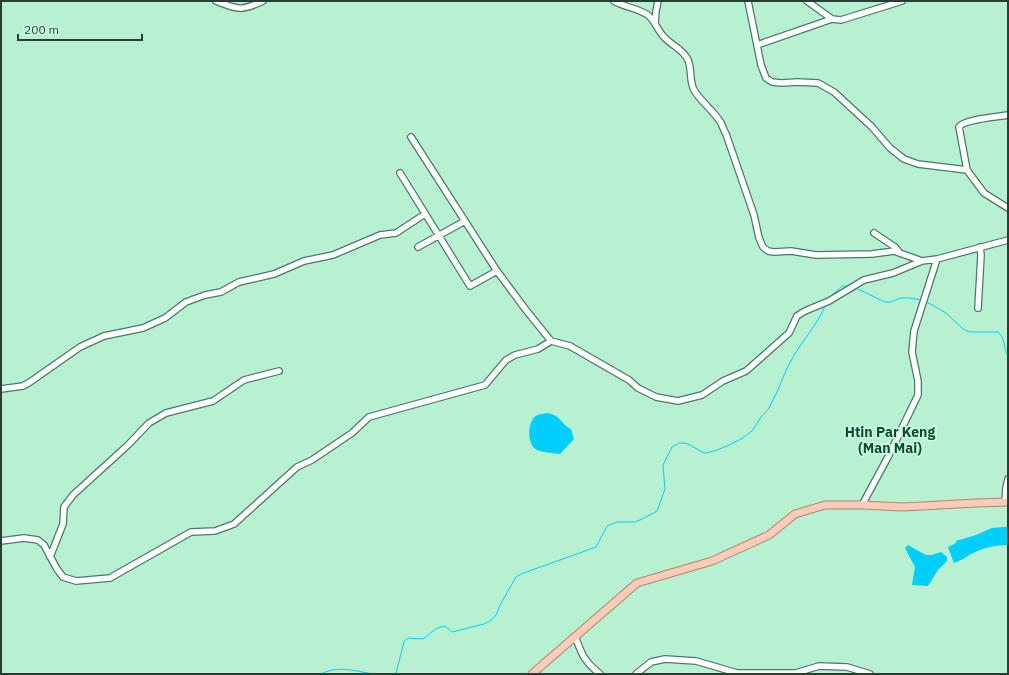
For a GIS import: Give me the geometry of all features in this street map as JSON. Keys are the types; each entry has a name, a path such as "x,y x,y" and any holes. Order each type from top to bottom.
{"main road":[{"path":"532,674 637,584 712,561 769,536 795,514 825,505 903,507 1006,502"}],"street":[{"path":"216,1 239,9 247,8 263,1"},
{"path":"614,1 650,16 658,31 682,51 688,60 691,81 694,89 698,96 721,123 741,175 763,247 768,251 774,252 791,251 816,255 899,252 922,261"},
{"path":"655,24 658,1"},
{"path":"748,1 761,65 766,78 772,82 781,83 818,83 834,92 872,127 890,148 904,159 918,164 967,170"},
{"path":"807,1 832,19"},
{"path":"757,45 832,19 841,20 902,1"},
{"path":"1008,115 968,121 961,124 959,127 967,170 984,193 1008,208"},
{"path":"411,137 497,271 526,310 552,341 570,346 629,380 638,388 656,397 678,400 702,395 723,381 746,371 789,333 797,316 809,309 828,302 864,280 893,273 922,261 937,259 1008,240"},
{"path":"400,173 470,286 497,271"},
{"path":"1,389 23,386 80,347 104,336 143,328 165,318 186,302 205,295 221,292 239,282 274,274 304,261 333,255 380,235 396,233 425,214"},
{"path":"418,247 465,221"},
{"path":"874,233 895,247 899,252"},
{"path":"978,308 981,255 980,248"},
{"path":"862,505 888,458 918,395 918,381 912,352 914,331 937,259"},
{"path":"1,541 24,538 38,540 44,545 57,570 63,576 76,581 110,578 191,532 215,531 234,524 297,467 312,460 352,433 369,416 485,386 506,360 514,355 538,349 552,341"},
{"path":"50,557 64,524 64,508 73,495 149,423 166,413 213,401 244,380 279,371"},
{"path":"1006,502 1006,488 1008,479"},
{"path":"575,636 581,654 587,664 600,674"},
{"path":"636,674 651,662 665,659 696,661 736,673 796,673 818,666 847,667 870,674"}],"water":[{"path":"547,413 559,418 567,427 571,429 574,439 560,454 537,450 530,441 529,431 534,417"},
{"path":"1008,527 1008,545 994,546 980,550 954,563 948,547 956,543 956,541 992,528"},
{"path":"908,545 926,555 941,552 947,557 947,561 938,570 928,586 912,585 915,567 905,548"}],"waterway":[{"path":"829,298 842,286 849,286"},
{"path":"856,288 885,302 891,302 900,298 922,300"},
{"path":"927,302 946,313 967,331 998,332 1001,334 1008,357"},
{"path":"394,674 396,673 406,639 423,639 435,629 445,626 452,632 484,624 490,621 496,615 516,577 596,547 607,526 617,522 635,522 657,511 665,489 663,465 672,447 679,443 684,443 707,453 731,444 743,438 753,430 769,408 796,352 826,304"},
{"path":"321,674 327,671 340,669 373,674"}],"district":[{"name":"Htin Par Keng (Man Mai)","path":"890,440"}]}
